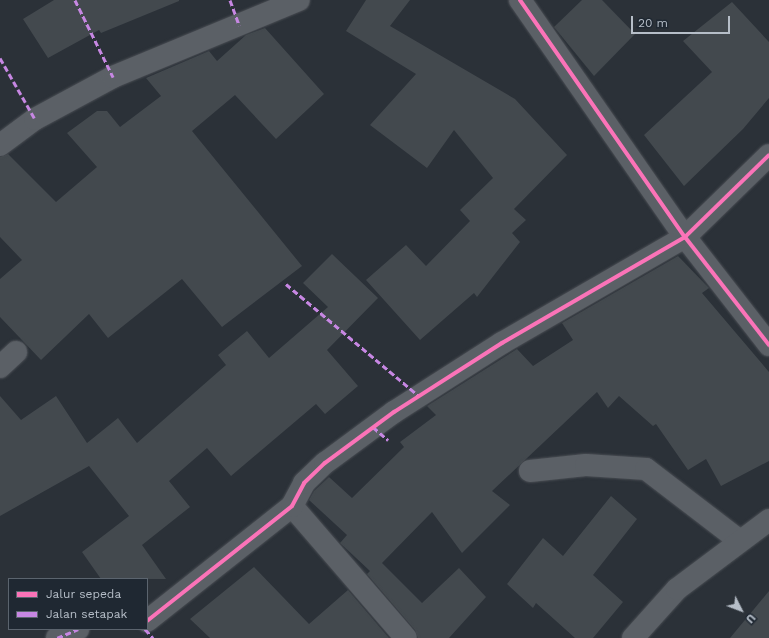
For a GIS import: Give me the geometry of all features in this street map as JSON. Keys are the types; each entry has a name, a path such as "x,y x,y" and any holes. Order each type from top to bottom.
{"street":[{"path":"0,145 35,119 113,77 299,0"},
{"path":"520,0 684,237 769,345"},
{"path":"148,620 292,506 304,483 325,463 394,412 502,343 684,237 769,155"},
{"path":"0,367 16,352"},
{"path":"530,470 586,465 646,469 740,541"},
{"path":"292,506 406,638"},
{"path":"633,638 677,589 769,520"},
{"path":"57,638 76,630"},
{"path":"146,630 153,638"}],"building":[{"path":"54,0 179,1 101,33 99,30 48,58 23,19"},
{"path":"366,0 410,0 390,26 515,99 567,155 514,209 526,220 512,233 520,242 477,297 474,293 420,340 366,280 406,245 426,266 470,221 460,210 493,178 454,130 427,168 370,125 416,74 346,31"},
{"path":"582,0 602,0 635,34 594,76 554,27"},
{"path":"732,2 769,42 769,98 743,129 684,186 644,135 712,72 683,41"},
{"path":"265,28 324,94 276,139 235,95 192,131 302,266 222,327 182,279 108,338 89,314 41,360 0,317 0,279 22,260 0,237 0,157 8,154 56,202 97,167 67,133 97,111 107,111 120,127 161,96 146,78 209,51 217,61 246,35"},
{"path":"332,254 378,298 327,350 358,386 325,414 316,404 231,476 207,448 169,481 190,507 142,545 166,579 100,578 82,552 129,516 89,466 0,516 0,396 21,420 56,396 87,443 118,418 137,443 226,365 218,355 247,331 269,358 328,307 303,283"},
{"path":"678,256 709,288 702,293 769,372 769,461 721,486 706,459 688,470 656,424 653,426 619,396 608,408 597,392 492,491 510,505 462,553 432,512 382,563 422,603 459,568 486,597 449,638 418,638 415,630 367,574 370,571 340,543 347,535 309,500 314,491 329,477 352,498 404,447 400,442 436,415 427,406 517,349 533,366 573,340 562,323"},
{"path":"611,496 637,519 593,575 623,602 593,638 575,638 536,603 533,608 507,584 543,538 563,556"},
{"path":"254,567 309,624 348,590 389,638 210,638 190,619"},
{"path":"769,591 769,638 730,638"}],"marked path":[{"path":"75,0 113,77"},
{"path":"230,0 239,25"},
{"path":"0,58 35,119"},
{"path":"286,284 419,396"},
{"path":"373,427 388,440"},
{"path":"57,638 76,630"},
{"path":"146,630 153,638"}],"cycle path":[{"path":"520,0 685,237 769,345"},
{"path":"148,620 292,506 304,483 325,463 394,412 502,343 685,237 769,155"}]}
